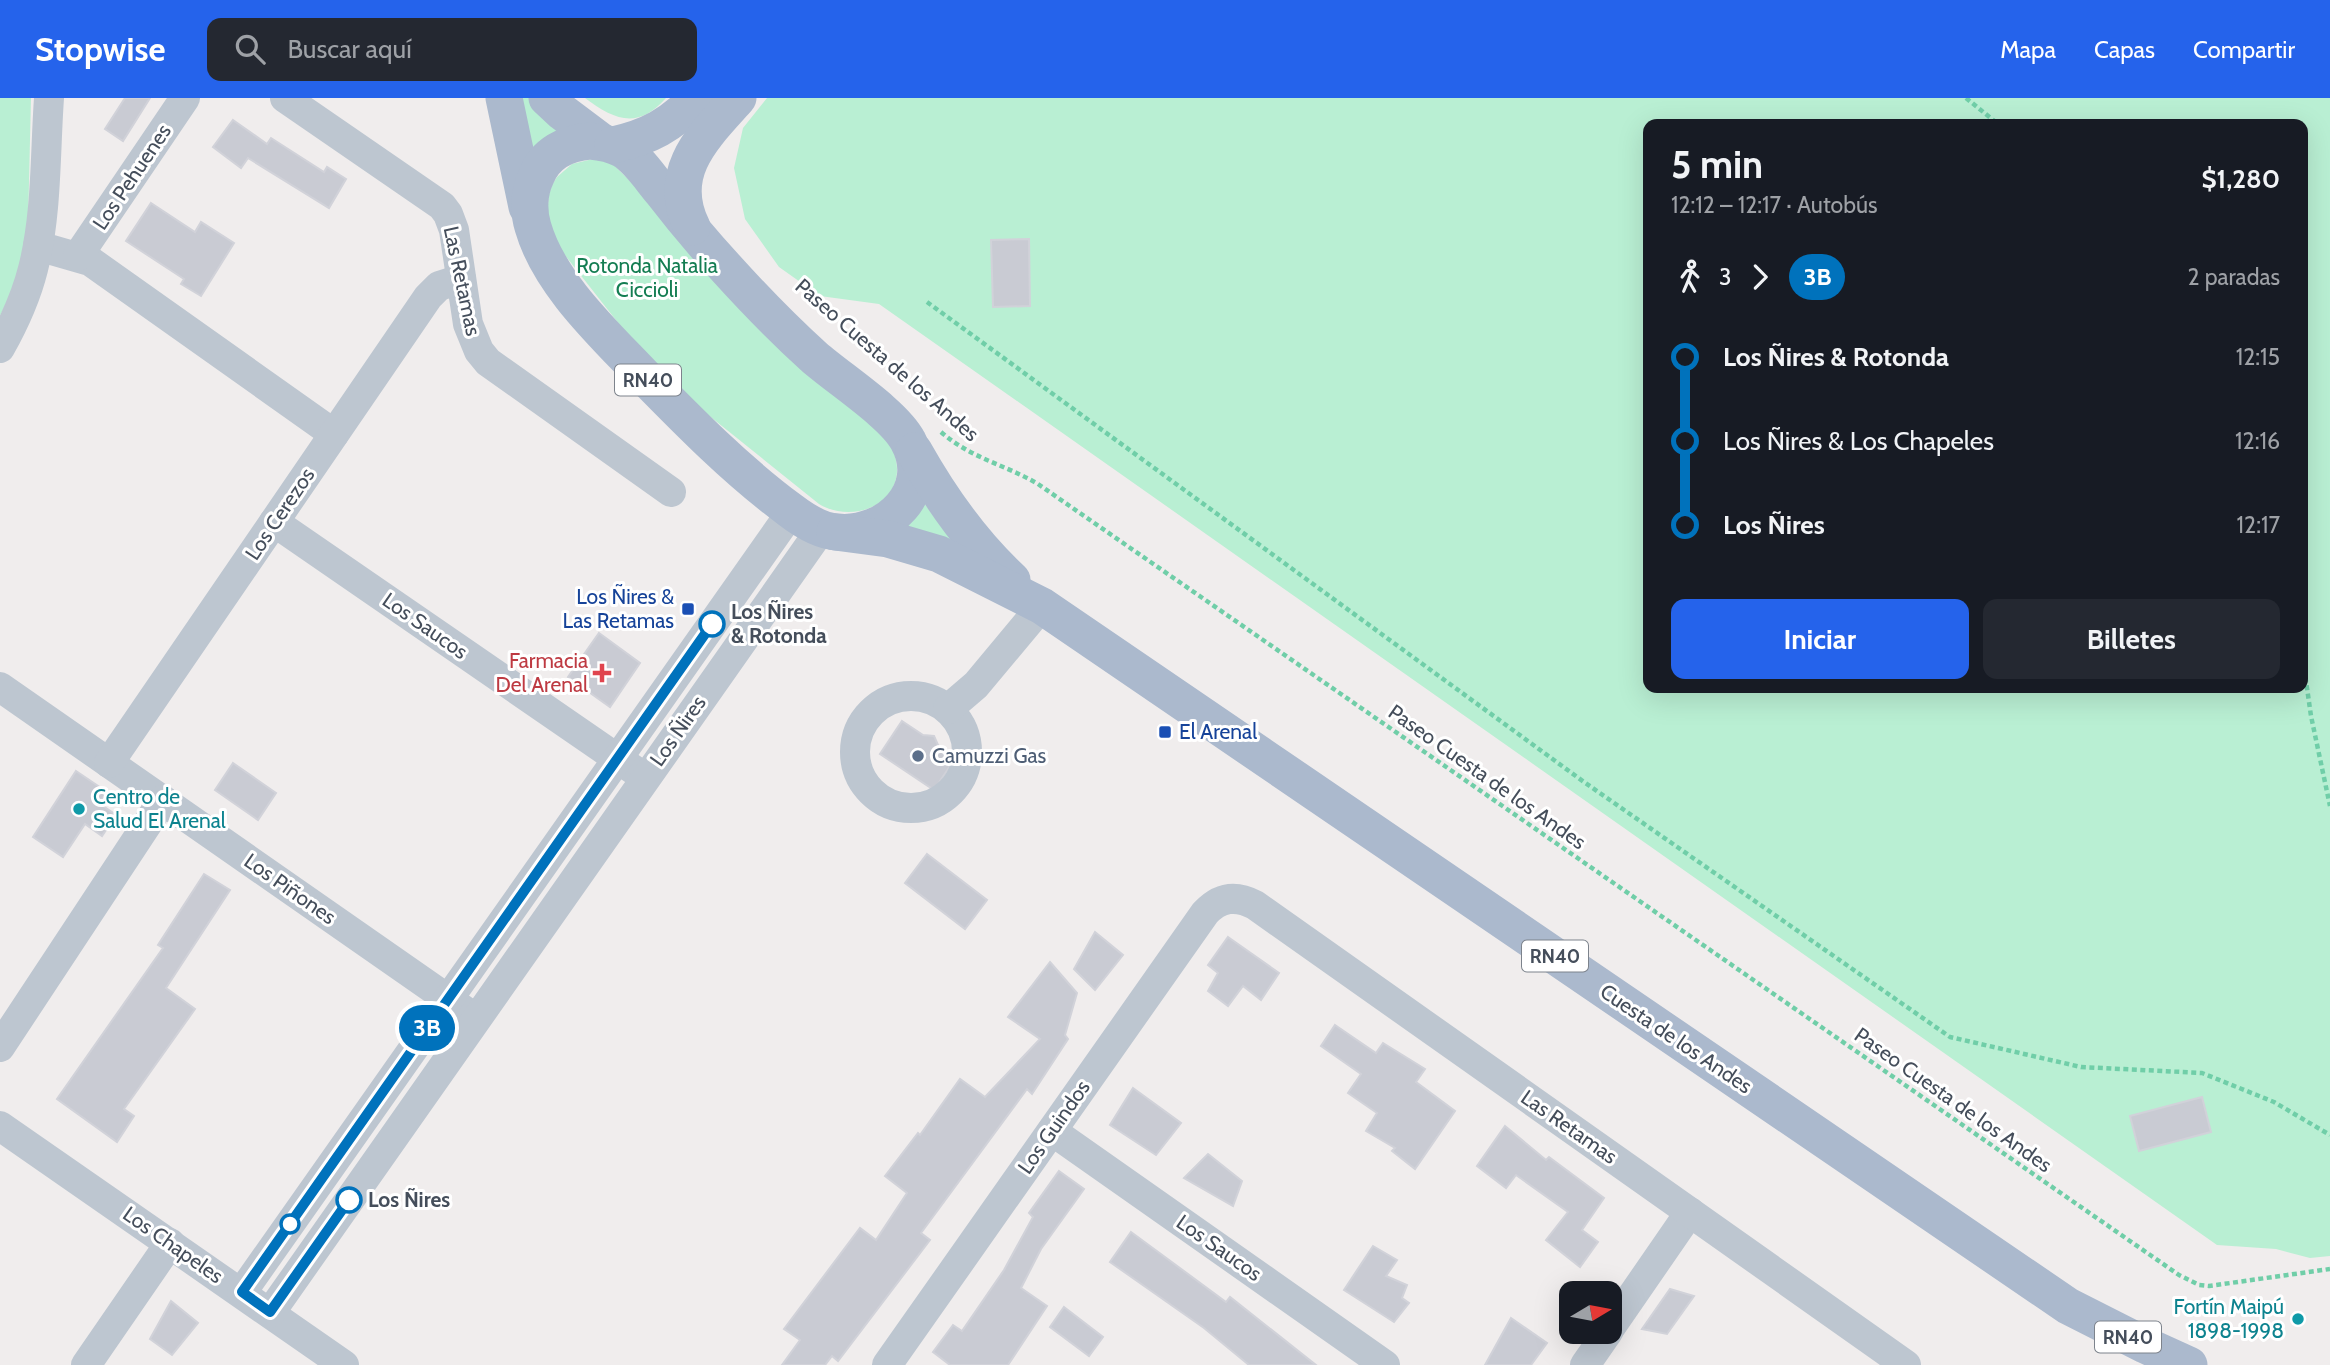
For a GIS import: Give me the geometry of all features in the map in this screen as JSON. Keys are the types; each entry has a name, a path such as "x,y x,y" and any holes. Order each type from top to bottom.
{"main road":[{"name":"RN40","path":"504,98 523,195 538,242 556,276 619,350 705,437 761,487 816,524"},
{"name":"RN40","path":"547,98 562,113 634,158 695,234 783,327 825,366 887,416 921,433"},
{"path":"607,143 653,133 677,118 697,98"},
{"path":"695,234 683,194 686,168 699,144 738,98"},
{"name":"RN40","path":"532,225 530,209 534,182 546,159 566,146 579,142 607,143"},
{"path":"816,524 863,531 900,511 914,487 914,456 921,433"},
{"name":"Cuesta de los Andes","path":"921,433 936,488 966,531 1002,571 1042,606 2068,1306 2189,1365"},
{"name":"Cuesta de los Andes","path":"816,524 888,539 939,554 1042,606"},
{"name":"Cuesta de los Andes","path":"2068,1306 2129,1365"}],"street":[{"path":"0,348 27,291 38,246 49,98"},
{"name":"Los Pehuenes","path":"78,256 186,98"},
{"name":"Las Retamas","path":"285,98 442,206 454,230 472,338 488,362 671,492"},
{"path":"38,246 78,256 100,268 334,434"},
{"name":"Los Cerezos","path":"109,763 432,291 446,282 461,279"},
{"name":"Los Saucos","path":"274,522 645,778"},
{"name":"Los Ñires","path":"242,1292 617,758 816,524"},
{"name":"Los Ñires","path":"270,1312 645,778 816,524"},
{"path":"948,709 976,685 1042,606"},
{"name":"Los Piñones","path":"0,687 476,1019"},
{"path":"0,1047 163,800"},
{"name":"Las Retamas","path":"1229,898 1238,898 1255,905 1906,1365"},
{"name":"Los Guindos","path":"887,1365 1205,913 1211,906 1229,898"},
{"name":"Los Chapeles","path":"0,1126 344,1365"},
{"name":"Los Saucos","path":"1052,1131 1385,1365"},
{"path":"1622,1311 1690,1212"},
{"path":"86,1365 170,1242"},
{"path":"1585,1365 1599,1344"}],"path":[{"path":"1966,98 1992,119"},
{"path":"927,302 1584,782 1950,1037 2081,1067 2202,1073 2274,1102 2330,1135"},
{"name":"Paseo Cuesta de los Andes","path":"921,433 1012,470 1038,484 2179,1275 2210,1286 2330,1269"},
{"path":"2308,693 2330,806"}],"green space":[{"path":"0,98 31,98 28,225 17,280 0,316"},
{"path":"517,98 532,98 562,130 532,151"},
{"path":"585,98 666,98 646,115 626,118 606,112"},
{"path":"767,98 2330,98 2330,1256 2310,1258 2276,1249 2217,1245 879,304 820,296 779,267 745,219 734,168 743,128"},
{"name":"Rotonda Natalia Ciccioli","path":"593,159 612,163 887,439 895,457 897,475 893,488 885,498 861,511 833,510 819,504 697,406 630,338 557,245 547,215 549,194 557,177 572,164"},
{"path":"922,500 940,525 973,556 902,528"}],"building":[{"path":"125,98 150,98 123,141 105,129"},
{"path":"233,120 267,144 271,138 324,172 327,167 346,179 329,208 248,158 241,168 213,147"},
{"path":"151,203 195,232 201,222 234,243 201,296 181,284 184,279 126,241"},
{"path":"1029,239 1030,306 993,307 991,240"},
{"name":"Farmacia Del Arenal","path":"599,633 640,663 610,707 568,677"},
{"name":"Camuzzi Gas","path":"902,721 923,735 934,736 938,745 956,757 934,790 880,754"},
{"path":"233,763 276,793 258,820 215,790"},
{"name":"Centro de Salud El Arenal","path":"76,771 107,792 99,803 116,815 102,836 85,824 63,857 33,837"},
{"path":"927,854 987,900 965,929 905,883"},
{"path":"204,874 230,890 166,988 195,1009 124,1109 134,1116 117,1142 57,1099 163,948 158,945"},
{"path":"1095,932 1123,955 1095,990 1074,969"},
{"path":"1228,937 1279,973 1261,1000 1243,986 1228,1006 1208,991 1218,973 1208,965"},
{"path":"1050,962 1077,993 1065,1035 1068,1039 1032,1094 1027,1089 921,1233 930,1240 838,1361 832,1356 825,1365 782,1365 800,1340 784,1329 860,1228 876,1240 907,1193 885,1176 918,1133 920,1135 960,1079 985,1097 1040,1039 1008,1017"},
{"path":"1335,1025 1376,1053 1383,1043 1425,1069 1416,1082 1455,1111 1415,1169 1392,1151 1395,1148 1366,1131 1377,1113 1348,1093 1361,1074 1321,1046"},
{"path":"1133,1088 1181,1123 1156,1155 1110,1125"},
{"path":"2202,1097 2211,1132 2139,1151 2130,1116"},
{"path":"1505,1126 1546,1160 1549,1157 1604,1198 1582,1230 1598,1242 1580,1267 1546,1240 1568,1212 1516,1175 1506,1188 1477,1166"},
{"path":"1208,1154 1242,1181 1233,1206 1184,1178"},
{"path":"1059,1171 1084,1189 1041,1249 1021,1288 1047,1306 1008,1365 950,1365 933,1352 953,1325 962,1331 1004,1270 1033,1217 1029,1213"},
{"path":"1131,1232 1226,1302 1230,1297 1316,1365 1249,1365 1204,1328 1110,1262"},
{"path":"1373,1246 1397,1260 1386,1276 1407,1285 1402,1298 1409,1303 1394,1322 1344,1290"},
{"path":"1670,1289 1694,1296 1667,1334 1642,1329"},
{"path":"171,1301 198,1323 172,1355 150,1339"},
{"path":"1064,1307 1103,1337 1089,1356 1050,1327"},
{"path":"1511,1318 1547,1343 1531,1365 1485,1365"}],"bus line":[{"name":"3B","path":"349,1200 270,1312 242,1292 712,624"}],"place":[{"name":"Los Ñires & Las Retamas","path":"688,609"},
{"name":"Los Ñires & Rotonda","path":"712,624"},
{"name":"Farmacia Del Arenal","path":"602,673"},
{"name":"El Arenal","path":"1165,732"},
{"name":"Camuzzi Gas","path":"918,756"},
{"name":"Centro de Salud El Arenal","path":"79,809"},
{"name":"Los Ñires","path":"349,1200"},
{"name":"Fortín Maipú 1898-1998","path":"2298,1319"}]}
